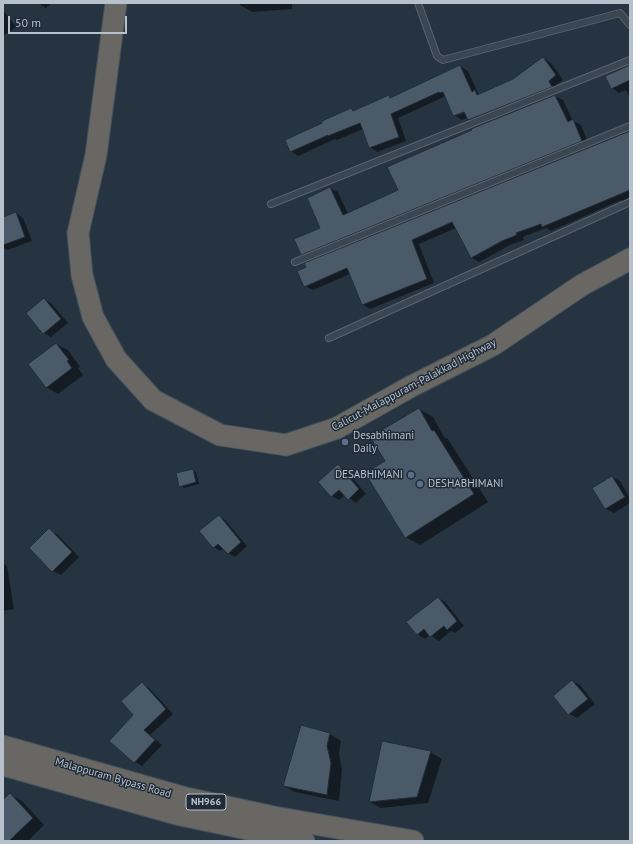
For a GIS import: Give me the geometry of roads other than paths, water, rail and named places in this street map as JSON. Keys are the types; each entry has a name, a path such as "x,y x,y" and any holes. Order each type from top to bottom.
{"highway":[{"name":"Calicut-Malappuram-Palakkad Highway","path":"116,3 96,155 78,233 82,275 93,317 116,359 153,400 220,435 286,445 337,428 492,345 582,285 630,259"},
{"name":"Malappuram Bypass Road","path":"3,746 186,798 274,817 413,841"},
{"name":"Malappuram Bypass Road","path":"3,765 176,814 304,841"}],"lane":[{"path":"418,3 437,56 443,60 620,13 630,25"},
{"path":"271,204 630,60"},
{"path":"295,262 630,126"},
{"path":"329,338 630,202"}],"place":[{"name":"Desabhimani Daily","path":"345,442"},
{"name":"DESABHIMANI","path":"411,475"},
{"name":"DESHABHIMANI","path":"420,484"}]}
